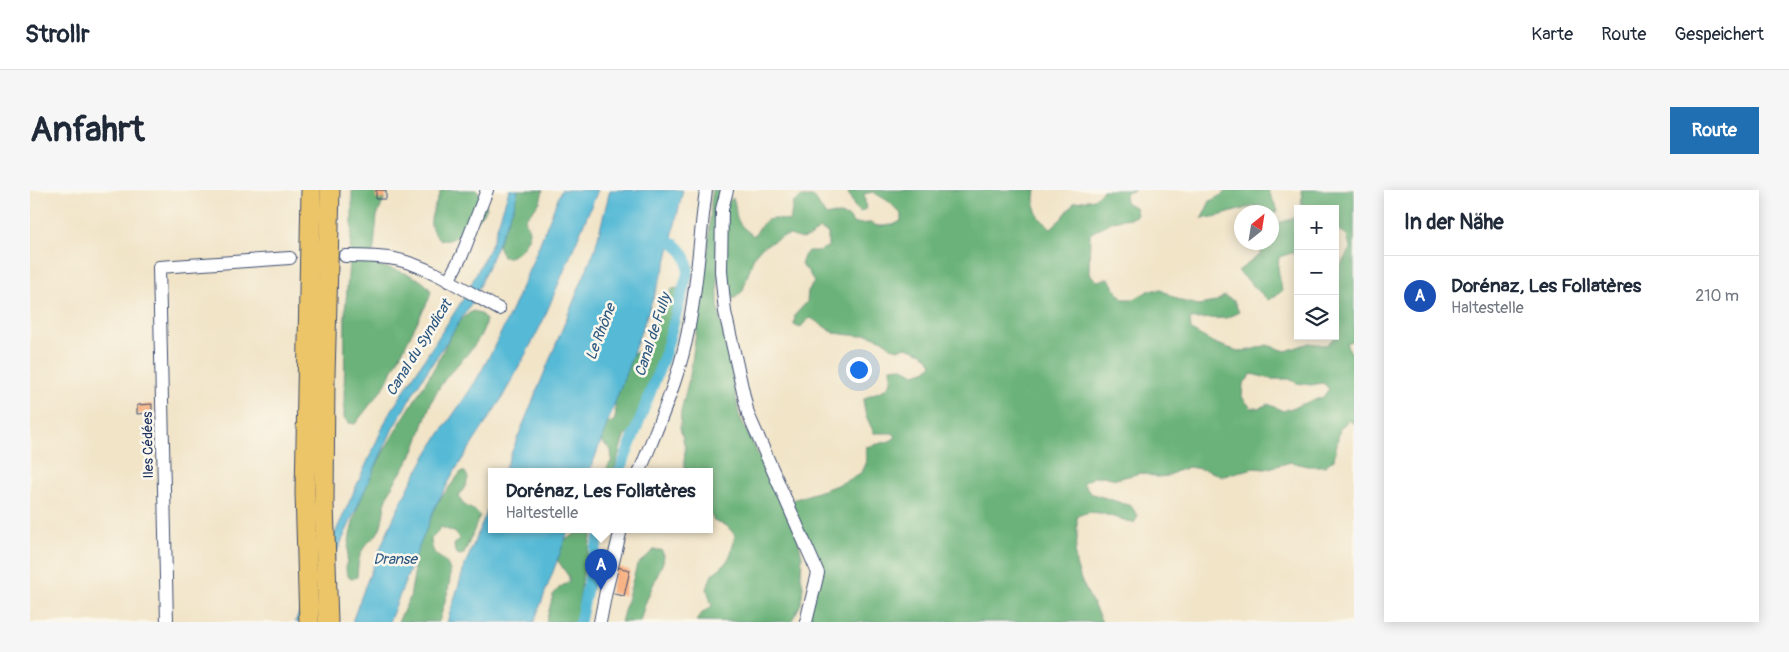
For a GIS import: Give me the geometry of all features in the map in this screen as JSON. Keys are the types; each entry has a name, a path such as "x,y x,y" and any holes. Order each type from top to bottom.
{"highway":[{"path":"308,622 305,493 311,190"},
{"path":"328,622 324,494 330,190"}],"street":[{"path":"304,190 306,377"},
{"path":"452,283 487,190"},
{"path":"641,468 674,383 685,345 700,264 706,190"},
{"path":"727,190 722,210 722,271 725,312 748,414 818,572 806,622"},
{"path":"345,256 374,256 419,267 494,306"},
{"name":"Iles Cédées","path":"167,622 159,267 290,258"},
{"path":"600,622 620,533"}],"green space":[{"path":"352,190 388,190 377,216 371,261 373,264 413,276 431,291 429,299 384,387 355,424 349,423 344,418 345,314 352,224"},
{"path":"441,190 477,190 487,207 484,213 467,229 453,239 440,239 432,229 433,212"},
{"path":"517,190 543,190 540,202 525,219 529,233 528,239 516,254 503,257 498,245"},
{"path":"712,190 719,190 717,213 718,304 739,415 797,534 802,556 801,576 803,586 801,604 791,622 696,621 703,612 712,606 707,589 712,574 723,566 729,558 735,535 727,526 713,519 713,468 684,468 685,447 680,428 681,411 690,375 708,250"},
{"path":"847,190 1036,190 1036,212 1041,220 1051,228 1075,202 1094,199 1103,190 1135,190 1125,194 1126,203 1135,207 1137,215 1113,221 1090,234 1089,273 1097,281 1109,278 1123,299 1134,299 1150,290 1161,290 1181,301 1199,305 1215,302 1224,296 1234,301 1239,312 1226,318 1190,319 1191,330 1214,343 1238,351 1251,350 1267,345 1286,351 1309,343 1326,345 1332,340 1339,340 1339,266 1350,248 1347,236 1339,230 1339,205 1301,205 1301,190 1354,190 1354,340 1346,343 1351,353 1354,353 1354,424 1349,420 1340,428 1334,459 1325,466 1307,466 1291,462 1265,469 1254,468 1222,476 1206,470 1189,467 1168,476 1157,477 1141,473 1116,479 1103,476 1094,477 1083,483 1090,493 1131,506 1138,516 1134,523 1100,513 1089,512 1077,516 1076,564 1081,580 1102,622 803,622 816,556 790,501 841,484 858,475 865,467 866,447 890,441 896,437 893,433 874,433 866,416 863,400 888,387 891,368 901,367 915,374 927,370 932,364 927,356 907,347 899,349 891,347 883,340 867,334 860,336 834,333 811,318 800,328 794,325 795,315 807,302 808,291 814,282 808,271 801,265 804,256 808,251 818,251 828,247 828,233 819,229 812,236 801,239 790,235 781,237 761,248 754,256 743,290 733,299 729,294 727,283 724,205 733,198 738,221 754,236 768,220 790,221 793,203 802,197 814,197 826,216 835,214 849,217 854,224 870,223 878,226 893,225 901,221 901,214 888,201 873,192 864,194 866,209 860,212 854,206","holes":["1252,374 1271,379 1289,379 1297,383 1311,385 1323,383 1329,389 1323,397 1283,411 1268,404 1259,408 1251,408 1242,397 1243,384"]},
{"path":"1227,190 1268,190 1275,205 1234,205 1234,211 1202,218 1210,201"},
{"path":"1294,218 1294,252 1279,257 1278,268 1282,291 1268,300 1238,271 1261,254 1260,250 1279,250 1279,223"},
{"path":"677,288 680,292 681,300 637,424 634,430 624,436 615,468 607,468 612,460 611,450 595,436 598,427 614,421 616,409 612,389 613,382 624,363 646,347 654,320 672,289"},
{"path":"473,311 480,313 486,320 483,330 473,347 436,392 414,451 390,492 379,530 361,552 357,577 352,579 346,570 350,533 367,484 392,437 433,370 454,329"},
{"path":"461,472 465,472 468,478 459,496 460,500 480,516 464,554 459,555 455,552 454,545 459,539 456,533 441,527 431,539 434,551 447,564 450,573 449,586 439,622 398,622 410,597 414,575 413,549 427,516"},
{"path":"576,533 592,533 583,574 576,622 546,622 553,595 560,587 569,582 569,577 554,555 563,542"},
{"path":"654,550 661,550 664,555 663,562 645,604 640,622 621,622 637,565"}],"water":[{"name":"Canal du Syndicat","path":"509,190 518,190 514,206 473,301 417,387 393,428 305,622 295,622 388,416 465,296 492,243"},
{"name":"Dranse","path":"561,190 598,190 542,323 502,398 456,469 436,505 389,622 352,622 384,539 413,479 482,370 504,326"},
{"name":"Le Rhône","path":"610,190 683,190 666,263 591,468 505,468 595,249"},
{"path":"488,509 488,533 567,533 534,622 447,622 465,565"}],"building":[{"path":"376,190 386,190 386,199 376,199"},
{"path":"152,404 152,413 137,414 137,405"},
{"path":"616,567 630,570 624,596 610,593"}],"waterway":[{"name":"Canal de Fully","path":"621,468 664,357 688,272 686,258 680,248 658,234"},
{"name":"Canal de Fully","path":"580,622 600,533"}],"place":[{"name":"Dorénaz, Les Follatères","path":"601,590"}]}
